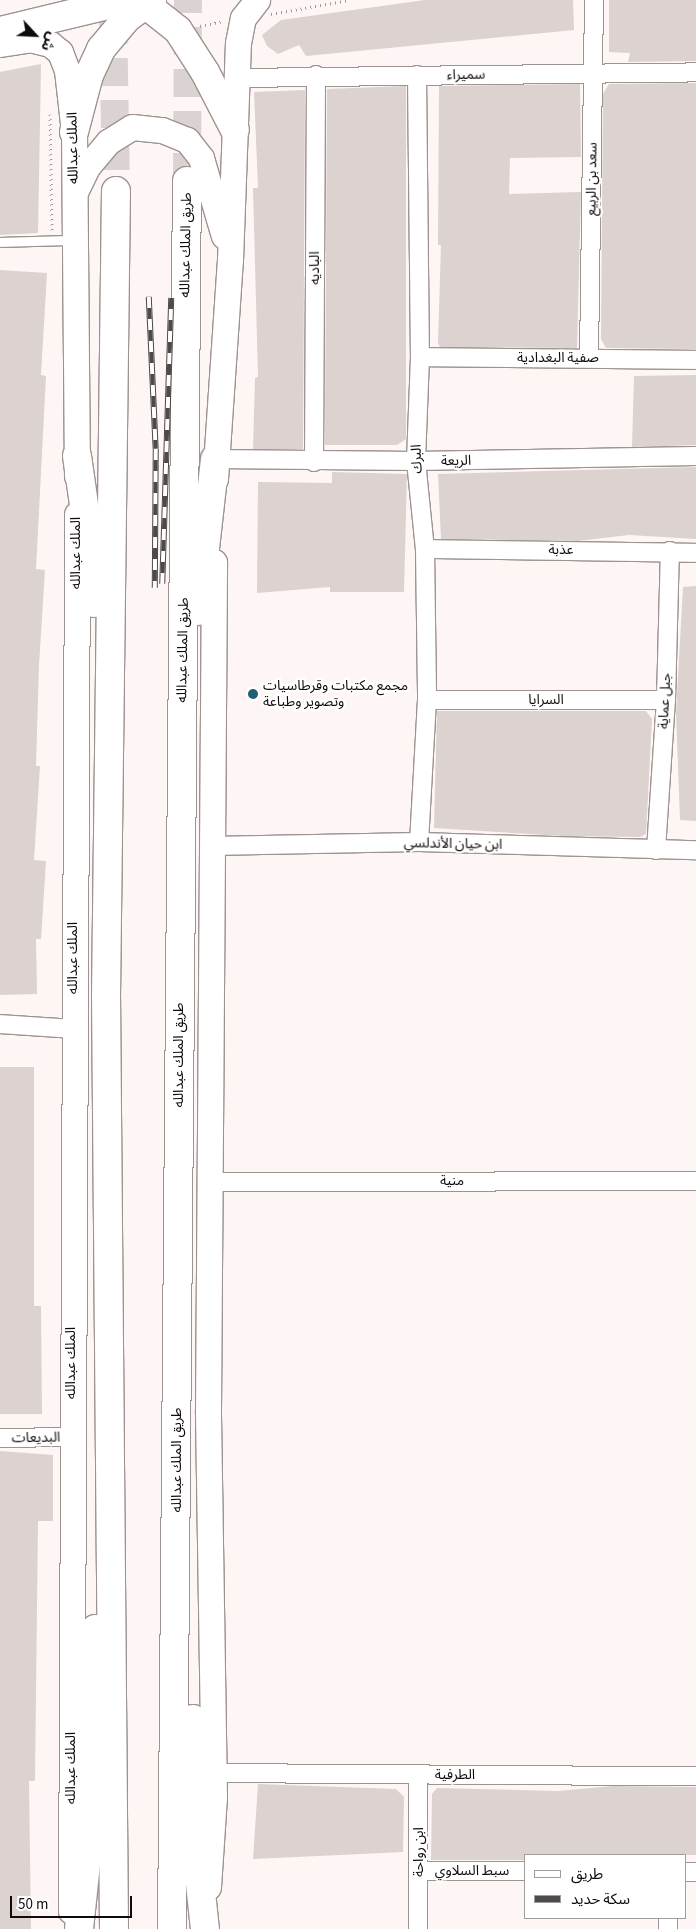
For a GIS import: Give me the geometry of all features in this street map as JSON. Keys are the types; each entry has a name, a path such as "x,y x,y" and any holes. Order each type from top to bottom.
{"main road":[{"path":"74,132 89,75 101,49 141,1"},
{"path":"0,15 92,3 141,1 178,30 205,72 235,130"},
{"path":"0,31 92,3"},
{"path":"179,1004 191,913 195,636 215,459 230,260 238,43 250,9"},
{"name":"الملك عبدالله","path":"0,44 30,39 50,44 60,52 68,70 74,132 74,195 64,240 77,456 70,1929"},
{"path":"74,195 87,168 108,142 132,127 162,130 187,140 201,158 230,260"},
{"name":"طريق الملك عبدالله","path":"172,1929 187,181"},
{"path":"114,1929 112,1471 106,996 116,191"},
{"path":"77,456 94,574 94,924 106,996"},
{"path":"206,1929 214,1773 209,1182 210,846 215,459"},
{"path":"177,1470 192,1656 194,1828 206,1929"},
{"path":"78,1929 89,1835 96,1603 112,1471"}],"street":[{"name":"سعد بن الربيع","path":"589,358 594,0"},
{"name":"سميراء","path":"237,78 316,75 417,76 696,72"},
{"name":"الباديه","path":"314,462 316,75"},
{"name":"البرك","path":"417,76 420,357 416,461 425,549 427,700 419,842"},
{"name":"صفية البغدادية","path":"420,357 696,360"},
{"name":"الريعة","path":"215,459 314,462 696,456"},
{"name":"عذبة","path":"425,549 670,551 696,553"},
{"name":"جبل عماية","path":"656,850 666,700 670,551"},
{"name":"السرايا","path":"427,700 666,700"},
{"name":"ابن حيان الأندلسي","path":"210,846 419,842 696,850"},
{"path":"0,1024 73,1029"},
{"name":"منية","path":"209,1182 696,1181"},
{"name":"البديعات","path":"0,1438 71,1437"},
{"name":"الطرفية","path":"214,1773 696,1776"},
{"name":"ابن رواحة","path":"418,1774 418,1929"},
{"name":"سبط السلاوي","path":"418,1870 524,1871"}],"lane":[{"path":"0,242 64,240"}],"path":[{"path":"178,30 250,9 350,0"},
{"path":"50,110 64,240"}],"building":[{"path":"425,0 573,0 574,30 306,56 299,45 278,54 267,46 262,35 281,20"},
{"path":"609,0 696,0 696,61 628,62 630,53 609,52"},
{"path":"41,64 38,233 0,235 0,72"},
{"path":"696,83 696,349 606,348 601,339 603,94 609,84"},
{"path":"580,84 581,157 510,158 509,194 581,192 577,348 440,347 438,343 441,245 438,245 439,86"},
{"path":"406,86 406,439 397,445 325,445 327,89"},
{"path":"305,90 303,449 253,449 255,378 258,377 253,188 258,188 254,92"},
{"path":"0,270 47,273 41,375 46,376 36,569 45,570 39,665 36,766 40,766 34,860 46,861 41,939 36,939 37,994 0,995"},
{"path":"696,375 696,445 632,447 634,376"},
{"path":"696,467 696,539 629,535 578,541 441,539 438,474"},
{"path":"332,472 407,474 404,592 330,592 330,587 257,593 258,482 332,483"},
{"path":"696,586 696,821 680,820 676,713 683,587"},
{"path":"437,711 646,711 652,719 646,834 640,837 562,836 434,828"},
{"path":"0,1067 34,1067 34,1306 41,1306 42,1414 0,1414"},
{"path":"0,1451 53,1455 53,1521 38,1521 35,1781 29,1781 31,1929 0,1929"},
{"path":"258,1784 396,1789 404,1797 403,1852 253,1859"},
{"path":"613,1786 696,1787 696,1855 524,1854 524,1860 431,1860 432,1794 437,1788 558,1791"}],"tunnel":[{"path":"187,181 188,0"},
{"path":"113,16 116,191"}],"railway":[{"path":"149,297 156,449 155,588"},
{"path":"162,584 171,298"}],"place":[{"name":"مجمع مكتبات وقرطاسيات وتصوير وطباعة","path":"253,694"}]}
